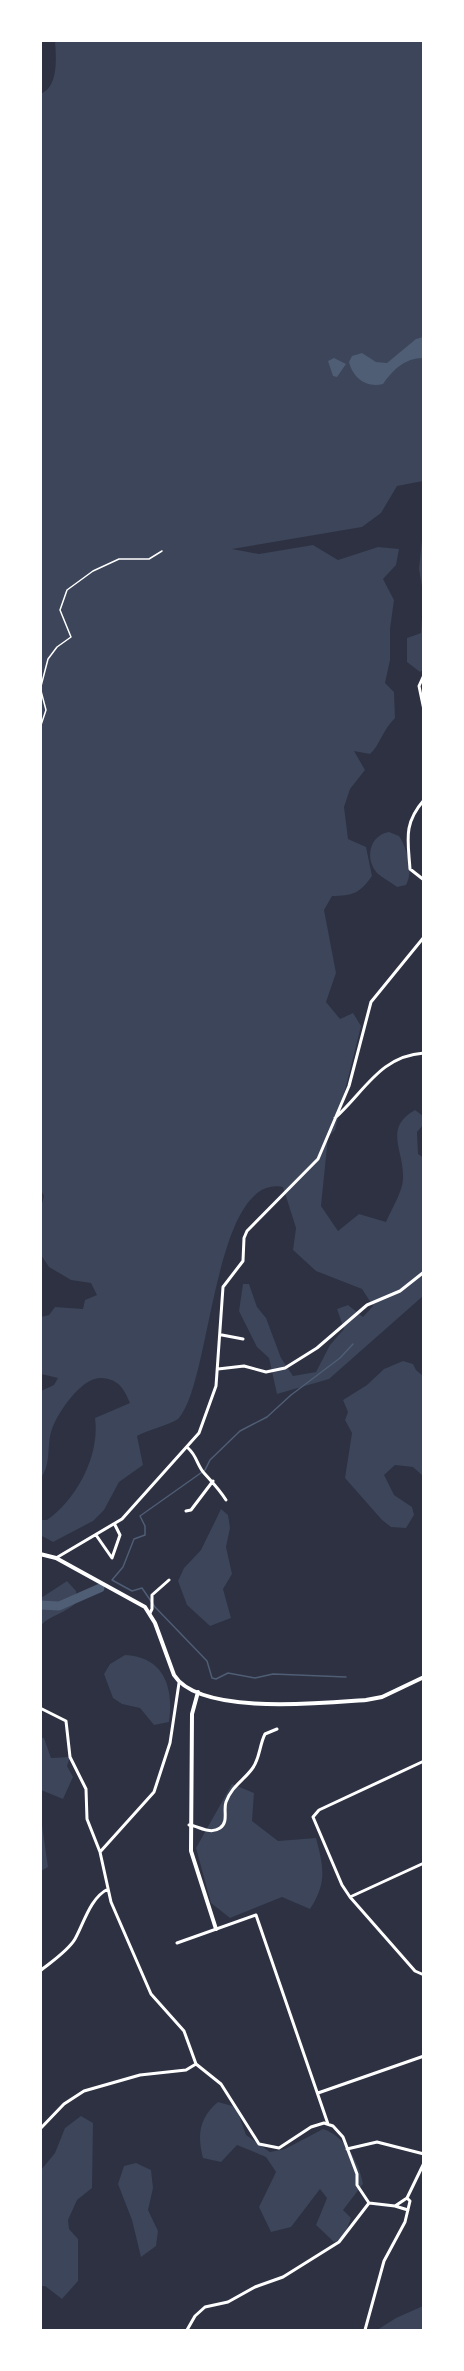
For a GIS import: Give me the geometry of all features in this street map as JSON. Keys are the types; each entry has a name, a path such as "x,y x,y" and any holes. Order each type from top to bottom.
{"street":[{"path":"423,675 419,686 423,710"},
{"path":"423,800 412,814 408,828 410,869 423,880"},
{"path":"56,1558 115,1525 188,1448 199,1433 214,1394 218,1369 217,1349 222,1335 223,1287 243,1262 244,1238 247,1231 313,1166 349,1086 371,1002 423,937"},
{"path":"334,1119 385,1065 412,1053 423,1053"},
{"path":"218,1369 244,1366 266,1372 285,1368 318,1348 372,1301 400,1291 423,1272"},
{"path":"222,1335 243,1339"},
{"path":"188,1448 226,1500"},
{"path":"186,1511 191,1510 213,1481"},
{"path":"96,1535 112,1558 120,1535 115,1525"},
{"path":"40,1554 56,1558 140,1604 150,1613"},
{"path":"169,1580 152,1596 150,1613 170,1667 179,1683 198,1692 243,1703 271,1705 366,1700 382,1697 423,1677"},
{"path":"100,1852 154,1792 170,1743 179,1683"},
{"path":"198,1692 192,1714 190,1851 216,1929"},
{"path":"40,1708 66,1721 70,1757 86,1789 87,1819 100,1852 116,1917 151,1994 184,2031 196,2064 221,2084 253,2138 265,2147 279,2148 311,2127 328,2124"},
{"path":"189,1825 212,1831 222,1827 225,1822 225,1804 234,1785 251,1771 257,1761 265,1734 277,1729"},
{"path":"423,1761 314,1814 314,1823 350,1897 415,1971 423,1975"},
{"path":"350,1897 423,1863"},
{"path":"40,1971 70,1945 82,1920 102,1892 108,1889"},
{"path":"177,1943 256,1915 328,2124 338,2131 347,2149 357,2174 357,2185 369,2203 408,2210"},
{"path":"318,2093 423,2056"},
{"path":"40,2129 64,2104 84,2091 140,2075 186,2070 196,2064"},
{"path":"347,2149 377,2142 423,2154"},
{"path":"395,2206 407,2198 423,2163"},
{"path":"365,2331 384,2261 403,2227 410,2201 407,2198"},
{"path":"187,2331 195,2316 205,2307 228,2302 255,2287 283,2277 339,2242 369,2203"}],"path":[{"path":"40,728 46,710 40,690 48,659 57,647 71,637 60,610 67,590 93,572 120,560 148,559 162,551"}],"shaded area":[{"path":"55,41 423,41 423,481 397,486 381,513 362,527 232,549 259,554 313,545 338,560 378,547 399,549 396,565 383,579 394,600 390,629 390,660 385,683 394,692 395,718 370,754 354,751 365,770 350,789 344,807 348,839 366,847 372,876 355,892 332,896 324,910 336,973 326,1002 340,1019 353,1013 361,1026 335,1130 328,1137 321,1206 338,1231 359,1214 386,1222 399,1194 403,1178 397,1132 405,1117 415,1110 423,1116 423,1125 417,1132 418,1154 424,1158 423,1296 329,1379 277,1394 269,1358 257,1347 239,1311 243,1284 249,1284 257,1307 266,1318 281,1358 293,1376 316,1372 330,1345 344,1329 337,1309 348,1305 363,1317 373,1306 362,1289 316,1271 293,1250 296,1228 283,1187 260,1191 242,1212 228,1244 190,1397 179,1418 137,1436 143,1465 119,1482 104,1510 93,1521 53,1542 42,1536 41,1520 47,1520 58,1511 77,1488 84,1475 94,1447 95,1418 130,1403 120,1386 112,1380 101,1378 86,1383 65,1405 52,1429 47,1466 41,1478 41,1391 54,1385 58,1378 41,1374 41,1317 49,1315 55,1307 83,1309 85,1300 97,1295 91,1283 71,1280 49,1267 41,1255 41,1207 44,1196 41,1190 40,94 46,91 53,79 56,63"},
{"path":"423,337 423,358 411,360 400,366 383,384 366,383 357,377 351,368 349,362 352,356 362,353 376,362 387,363 416,339"},
{"path":"334,358 346,364 337,377 333,376 328,361"},
{"path":"424,530 423,592 419,569"},
{"path":"423,601 423,670 420,672 407,662 407,638 421,633"},
{"path":"389,832 399,836 407,853 409,873 406,885 397,887 381,877 371,861 373,842 382,834"},
{"path":"403,1361 413,1364 423,1376 423,1476 413,1467 395,1465 384,1475 394,1495 412,1507 414,1515 406,1528 391,1527 382,1520 345,1478 352,1433 345,1420 348,1412 343,1400 367,1385 384,1369"},
{"path":"221,1509 228,1515 230,1528 226,1547 232,1574 223,1589 231,1618 210,1626 187,1605 178,1581 184,1568 201,1550"},
{"path":"67,1581 76,1591 77,1602 41,1625 41,1598"},
{"path":"125,1655 149,1661 163,1676 170,1697 169,1722 154,1725 140,1708 122,1704 113,1698 104,1674 110,1664"},
{"path":"40,1738 44,1738 51,1758 70,1757 67,1766 73,1777 63,1799 41,1790"},
{"path":"232,1784 254,1793 252,1821 278,1841 316,1838 322,1875 319,1891 310,1909 282,1897 230,1918 211,1903 196,1848"},
{"path":"40,1818 48,1867 41,1871"},
{"path":"218,2102 236,2107 246,2135 270,2152 285,2149 323,2129 338,2137 350,2151 363,2184 343,2210 351,2218 343,2239 334,2242 316,2225 327,2198 320,2189 291,2227 271,2232 259,2207 276,2172 266,2157 237,2145 221,2162 203,2158 200,2142 201,2127 207,2114"},
{"path":"81,2116 93,2123 92,2188 77,2200 68,2220 69,2229 78,2239 78,2281 62,2299 45,2286 41,2286 41,2170 55,2153 65,2128"},
{"path":"136,2163 151,2170 153,2188 148,2210 158,2231 156,2246 141,2257 132,2220 118,2184 124,2166"},
{"path":"423,2306 423,2330 377,2330 396,2318"}],"waterway":[{"path":"346,1677 273,1674 255,1678 228,1673 216,1679 212,1678 207,1661 155,1607 142,1588 132,1591 112,1580 123,1567 134,1539 145,1535 145,1526 140,1516 205,1470 210,1460 240,1431 267,1417 291,1395 340,1358 353,1344"},
{"path":"40,1605 59,1606 100,1588"}]}
